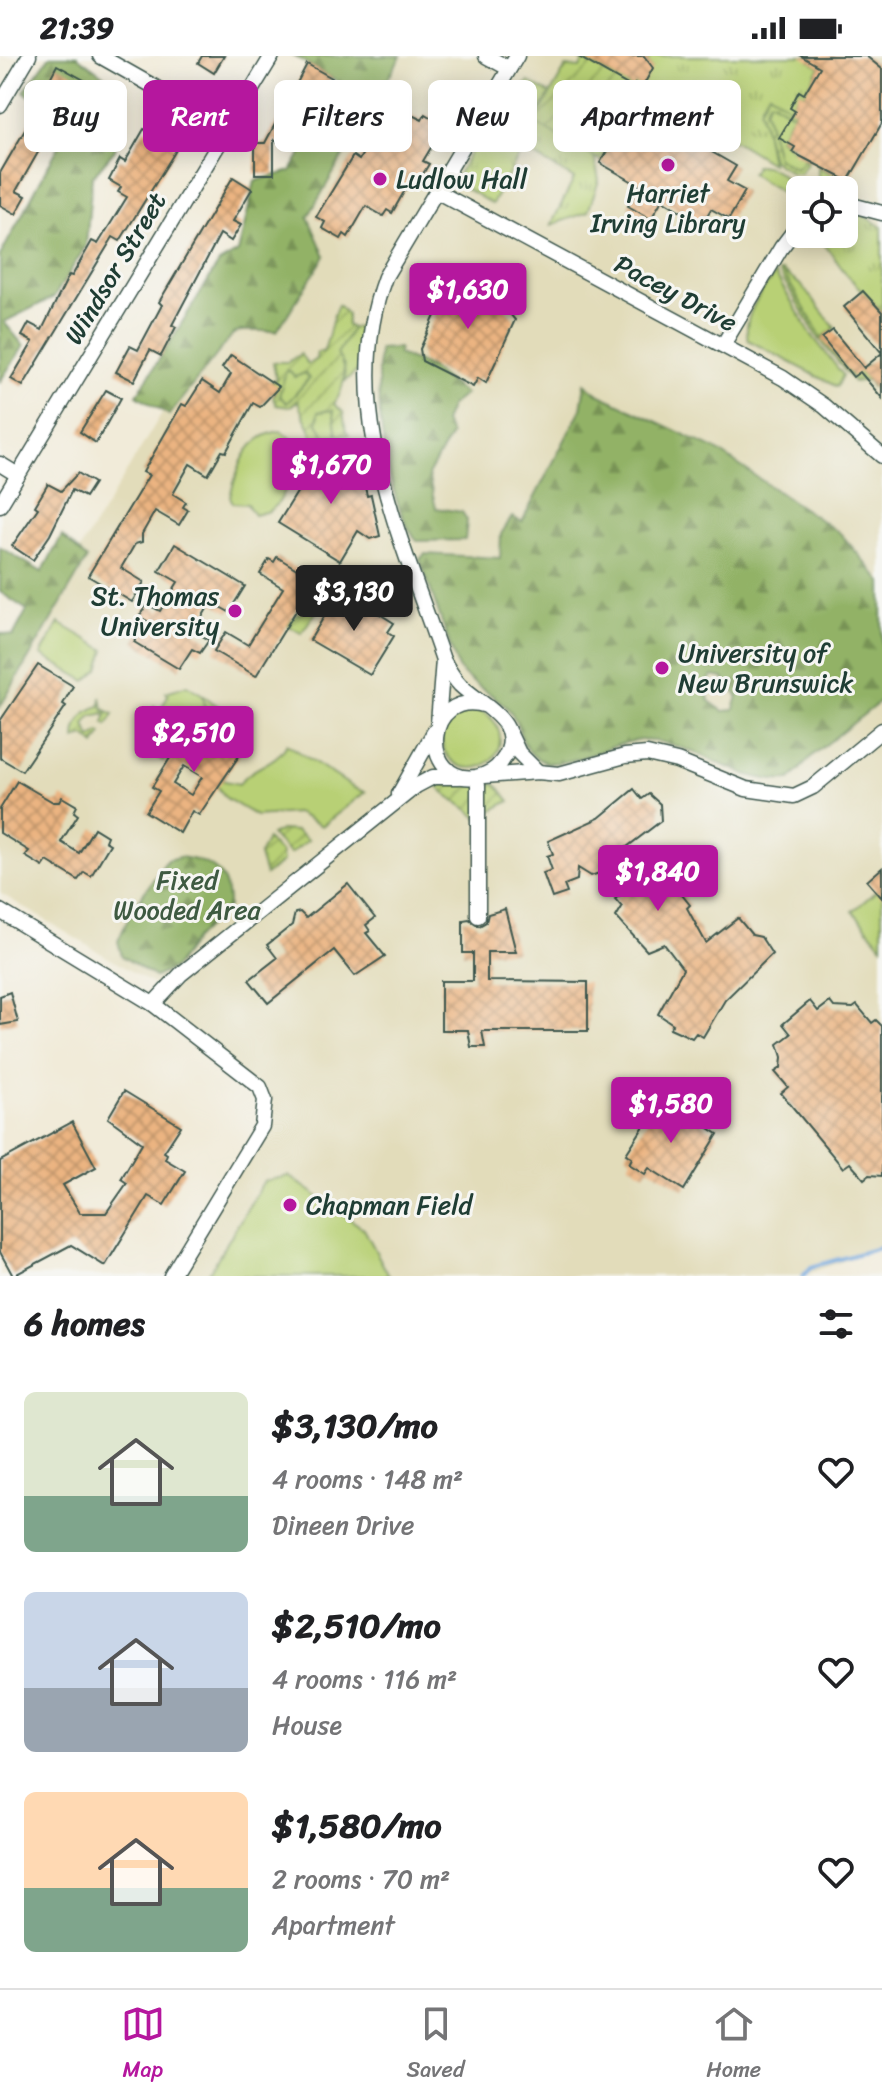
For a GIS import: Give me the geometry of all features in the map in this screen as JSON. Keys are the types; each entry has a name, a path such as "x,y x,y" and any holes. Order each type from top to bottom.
{"street":[{"path":"0,105 29,56"},
{"path":"100,56 143,80"},
{"name":"Windsor Street","path":"257,80 272,56"},
{"path":"486,56 512,62 385,277 374,313 367,378 378,460 443,660 458,683 497,713 519,753 538,772"},
{"name":"Windsor Street","path":"0,505 213,152"},
{"name":"Pacey Drive","path":"436,191 723,345 824,406 882,456"},
{"path":"858,207 882,213"},
{"path":"723,345 786,241"},
{"path":"0,464 18,475"},
{"path":"443,660 435,746 439,758 454,773 474,780 495,769 506,755 507,728"},
{"path":"395,801 448,712 463,704 487,706"},
{"path":"153,1004 181,974 395,801 433,777 474,780 538,772 559,774 625,756 647,754 677,761 746,789 794,796 813,787 882,730"},
{"path":"474,780 478,916"},
{"path":"0,911 153,1004 260,1087 265,1100 262,1126 171,1276"}],"shaded area":[{"name":"University of New Brunswick","path":"385,56 882,56 882,1247 802,1276 173,1276 262,1126 265,1100 153,1004 164,991 0,893 0,682 209,335 324,152 412,152 412,80 370,80"}],"green space":[{"path":"50,56 77,56 109,80 32,80"},
{"path":"294,56 401,56 387,80 335,80"},
{"path":"644,56 813,56 810,61 820,67 804,94 799,92 790,108 769,92 761,106 771,163 741,145 741,80 637,80 649,60"},
{"path":"584,60 620,80 558,80 566,67 580,68"},
{"path":"537,87 550,94 537,117"},
{"path":"553,89 553,133 537,124 537,117"},
{"path":"769,92 795,111 793,114 770,100 765,108 777,158 796,168 805,159 808,161 800,173 792,173 772,160 760,109"},
{"path":"770,100 793,114 779,138 805,159 801,166 792,168 777,158 765,108"},
{"path":"537,124 553,133 553,152 585,152 594,157 599,180 588,212 551,225 574,179 528,152 537,152"},
{"path":"56,152 113,152 92,177 86,246 54,297 4,322 24,346 0,381 0,256"},
{"path":"302,152 346,152 308,217 325,256 277,331 241,331 233,334 169,415 137,395 219,263 238,252 255,181 291,171"},
{"path":"471,152 521,152 492,204 465,188 457,176"},
{"path":"586,152 606,152 601,161"},
{"path":"756,165 776,171 786,180 786,195 751,174"},
{"path":"818,167 837,176 818,176"},
{"path":"858,212 882,227 882,312 847,275 827,248 858,248"},
{"path":"782,271 802,286 835,328 822,338"},
{"path":"782,271 822,338 853,376 867,365 880,381 872,387 868,380 854,382 817,336 779,272"},
{"path":"775,274 811,334 843,375 837,387 748,340 750,313"},
{"path":"338,305 347,314 347,325 352,328 337,354 343,366 344,379 334,404 343,412 349,435 337,435 333,410 318,412 317,423 328,440 315,460 312,434 298,401 289,407 276,405 273,398 277,387 270,382 276,379 273,362 288,362 300,354 308,364 316,359 317,352 323,352","holes":["286,371 295,377 305,373 309,379 287,403 279,396"]},
{"path":"365,326 360,369 345,381 344,366 336,354 352,328"},
{"path":"399,348 398,354 430,367 465,394 451,405 444,422 451,435 428,475 436,508 462,512 467,520 465,540 417,541 397,501 384,449 378,370 379,349"},
{"path":"285,371 305,373 309,378 287,404 282,403 279,396"},
{"path":"585,383 600,395 715,449 841,534 882,582 882,700 813,755 790,780 752,776 681,747 643,740 564,762 542,761 525,745 510,711 458,668 420,559 425,554 500,558 501,534 512,517 522,522 581,409","holes":["712,676 723,678 738,696 734,710 723,711 709,701 706,685"]},
{"path":"333,410 337,435 323,437 317,423 318,412"},
{"path":"281,431 296,442 298,467 279,502 269,511 254,515 247,504 233,503 230,497 237,474 252,445 269,434"},
{"path":"62,536 87,559 0,707 0,633 13,636 27,610 0,592 0,547 42,572"},
{"path":"314,597 323,602 301,633 287,625"},
{"path":"59,623 105,650 99,669 86,681 41,655"},
{"path":"187,685 203,695 205,706 192,712 187,724 195,731 187,743 180,740 170,758 163,761 153,755 147,745 154,706 160,711 168,695 166,692"},
{"path":"203,695 248,728 247,742 239,754 243,744 226,727 203,718 195,731 187,724 187,715 205,706"},
{"path":"101,697 103,709 114,714 107,725 104,723 107,713 91,716 85,725 91,738 102,733 95,745 85,736 75,739 81,718 100,706"},
{"path":"471,710 492,718 500,739 492,760 471,768 450,760 442,739 450,718"},
{"path":"287,744 365,792 322,826 297,813 256,816 226,798 217,786 221,780 239,784 250,773 277,757"},
{"path":"495,783 510,801 478,818 437,785"},
{"path":"281,830 296,831 308,840 290,854 271,835"},
{"path":"267,839 281,854 282,862 265,875 259,855"},
{"name":"Fixed Wooded Area","path":"180,857 210,865 216,870 225,885 228,907 195,939 174,968 155,977 122,956 118,941 132,910 167,860"},
{"path":"882,886 882,946 853,911"},
{"name":"Chapman Field","path":"289,1176 364,1229 389,1276 207,1276 264,1181"}],"building":[{"path":"202,56 224,56 214,73 198,63"},
{"path":"577,56 644,56 653,68 646,80 619,80"},
{"path":"801,56 866,56 882,69 882,123 851,176 838,176 792,152 795,147 779,138 795,111 790,108 799,91 804,94 820,67"},
{"path":"307,64 332,78 331,80 298,80"},
{"path":"57,65 84,80 49,80"},
{"name":"Ludlow Hall","path":"425,114 428,116 428,152 423,161 429,164 415,187 409,183 392,213 387,210 383,216 366,206 348,237 344,234 341,239 322,228 325,222 316,217 353,156 359,160 363,152 412,152 412,115 422,120"},
{"path":"274,126 274,174 255,174 255,152 258,152 258,143 265,143"},
{"path":"143,131 143,152 175,152 120,241 113,237 23,386 11,379 33,342 22,336 29,323 42,330 69,275 72,276 92,241 98,244 127,197 118,192 121,187 109,180 120,159 125,162"},
{"path":"24,132 24,152 38,152 16,191 26,196 16,214 0,205 0,173"},
{"name":"Harriet Irving Library","path":"606,152 712,152 736,166 727,181 745,191 729,219 711,209 702,224 662,200 651,219 628,206 640,186 600,163"},
{"path":"233,177 252,189 233,221 241,225 231,241 220,234 172,325 176,327 161,356 150,350 134,381 116,372 130,346 138,350 162,305 159,302"},
{"path":"466,273 502,294 500,302 515,320 486,383 478,378 473,387 422,361 420,349 452,278 460,283"},
{"path":"863,291 882,312 882,353 844,307"},
{"path":"833,330 864,368 882,353 882,398 860,372 853,377 822,338"},
{"path":"231,355 279,387 260,407 253,403 226,452 222,451 208,475 190,464 173,494 186,502 183,507 188,510 179,525 155,511 142,534 142,542 135,544 121,568 144,582 132,602 88,576 149,475 143,472 182,404 186,406 202,381 220,393 231,374 222,368"},
{"path":"106,390 121,398 96,443 80,432"},
{"path":"328,440 353,455 344,470 349,488 360,484 365,487 367,496 371,495 380,536 370,539 358,531 340,561 278,523 306,478 309,480 314,463"},
{"path":"78,473 94,483 85,497 72,490 50,535 33,560 12,546 38,508 35,506 48,484 61,491"},
{"path":"175,544 245,586 229,612 211,602 194,631 209,640 200,653 192,649 179,669 134,642 147,621 139,617 147,604 160,611 178,582 159,571"},
{"path":"277,557 315,580 256,676 214,651 226,632 248,645 283,588 260,574 269,559 274,562"},
{"path":"346,593 394,623 388,632 394,636 370,675 310,640 334,600 340,603"},
{"path":"38,665 73,686 63,704 66,706 22,771 0,758 0,721"},
{"path":"203,718 226,727 243,744 237,754 239,756 199,815 192,811 180,833 146,812 159,791 152,787 180,740 187,743","holes":["184,766 202,777 191,795 173,784"]},
{"path":"17,781 53,802 59,802 62,797 77,806 74,812 78,815 61,842 79,853 94,828 107,836 105,841 110,844 91,876 84,872 78,880 47,861 43,867 25,856 29,851 0,833 0,809"},
{"path":"634,789 642,799 649,794 660,804 661,821 627,847 659,886 674,885 690,905 687,908 706,943 738,918 752,935 761,937 772,954 725,1000 703,1037 696,1033 692,1038 670,1028 673,1024 658,1014 683,969 664,944 647,951 616,917 622,907 615,899 623,893 605,871 591,876 578,868 577,880 564,885 567,893 552,898 543,873 552,870 547,856 553,854 548,841 599,818"},
{"path":"882,868 882,898 867,881"},
{"path":"348,884 375,918 366,925 370,931 366,933 385,956 355,976 334,950 268,1003 249,980 277,958 267,945 292,925 295,913 300,912 306,918"},
{"path":"505,909 516,952 487,952 487,981 588,982 588,1031 482,1031 485,1047 471,1047 468,1030 441,1030 441,981 473,981 473,953 463,953 463,920 469,919 479,926 486,922 488,914"},
{"path":"10,992 18,1022 0,1025 0,996"},
{"path":"810,1001 818,1011 830,1002 834,1007 853,1008 857,1005 872,1023 876,1020 882,1026 882,1176 869,1175 864,1179 850,1163 843,1168 781,1093 788,1087 775,1072 781,1068 778,1044 791,1034 783,1024"},
{"path":"124,1091 181,1126 164,1152 167,1154 165,1159 185,1171 164,1205 148,1196 105,1266 71,1245 13,1276 0,1252 0,1161 72,1122 96,1167 63,1185 80,1213 106,1213 127,1183 121,1179 142,1143 108,1118"},
{"path":"662,1098 718,1134 684,1190 649,1168 645,1174 629,1164 632,1158 626,1154"}],"waterway":[{"path":"803,1276 811,1267 882,1247"}],"place":[{"name":"Harriet Irving Library","path":"668,165"},
{"name":"Ludlow Hall","path":"380,179"},
{"name":"St. Thomas University","path":"235,611"},
{"name":"University of New Brunswick","path":"662,668"},
{"name":"Chapman Field","path":"290,1205"}]}
